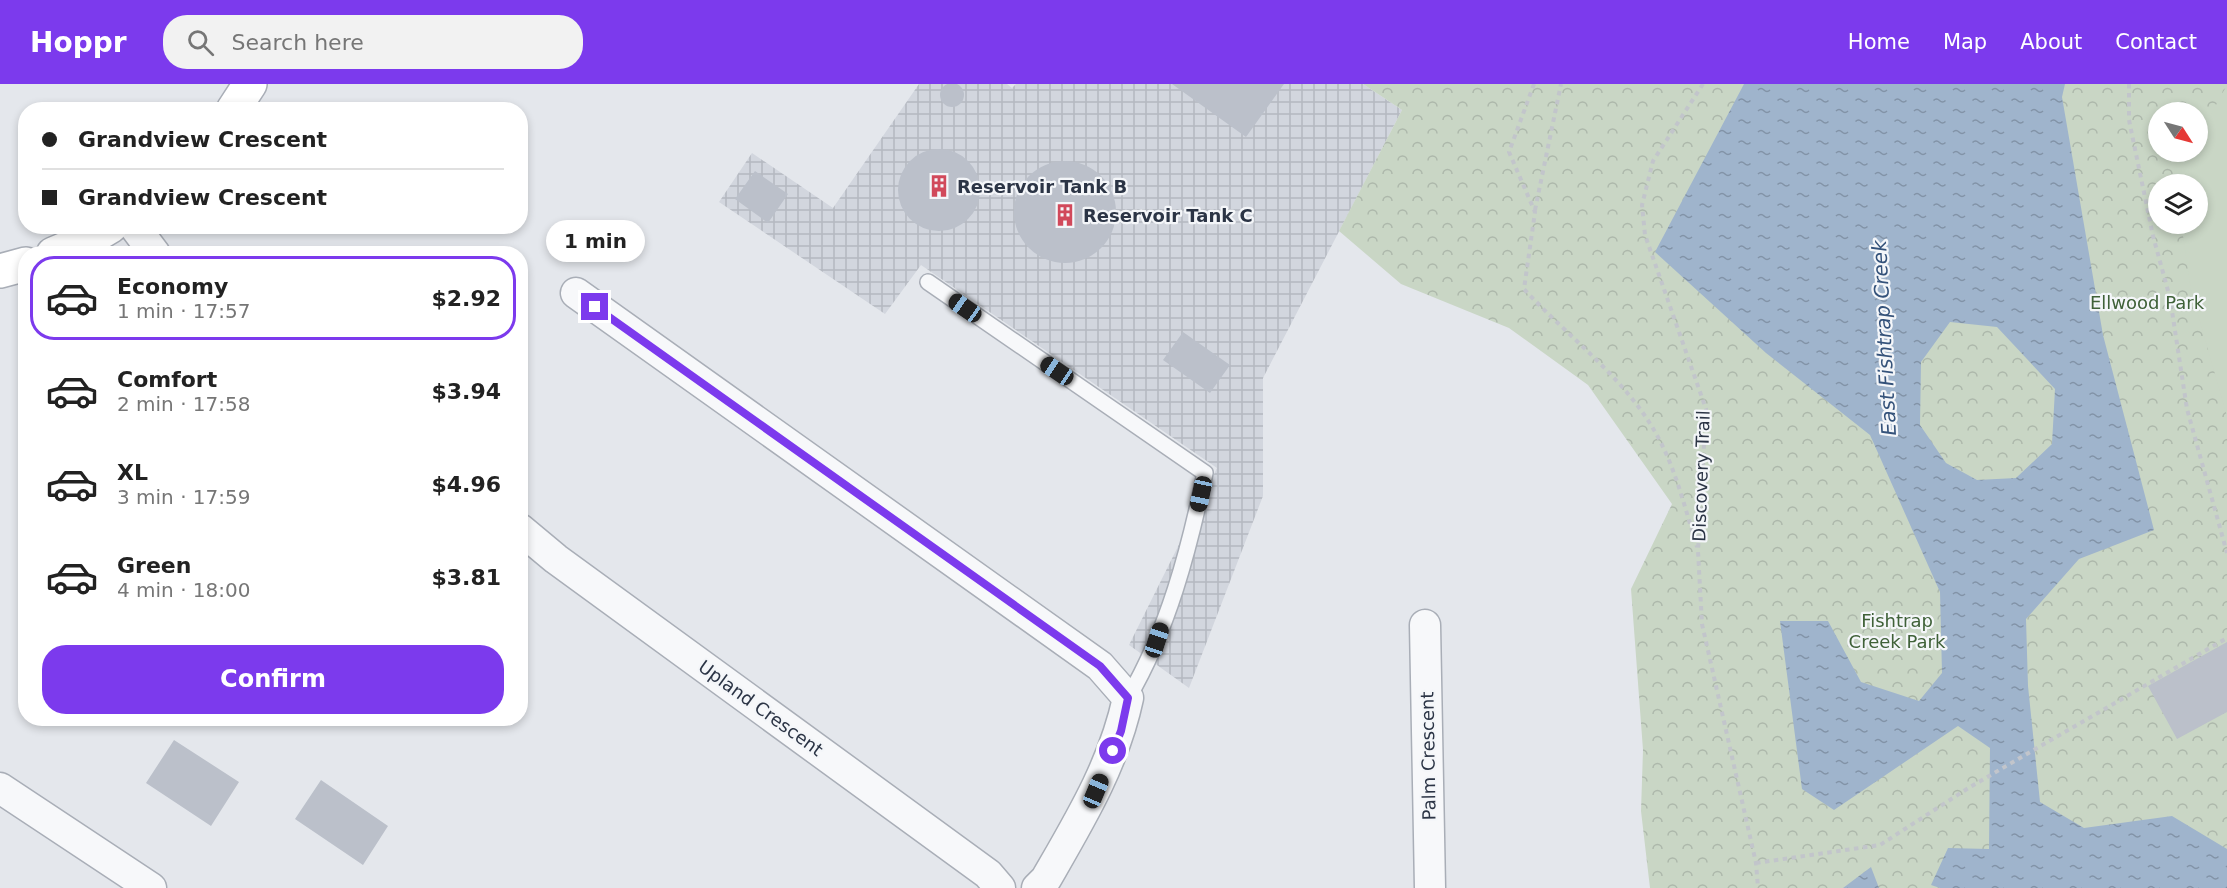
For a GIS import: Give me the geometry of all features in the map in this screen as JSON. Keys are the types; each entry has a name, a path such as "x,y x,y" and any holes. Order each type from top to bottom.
{"street":[{"path":"238,102 250,84"},
{"path":"72,246 98,234"},
{"path":"0,271 18,266"},
{"path":"576,293 1100,666 1128,698 1121,731 1096,791 1046,879 1037,888"},
{"name":"Upland Crescent","path":"528,536 556,559 988,874 1000,888"},
{"name":"Palm Crescent","path":"1425,625 1430,888"},
{"path":"0,788 151,888"}],"lane":[{"path":"928,282 1205,473 1192,536 1150,660 1128,698"}],"path":[{"path":"1534,84 1509,152 1535,212"},
{"path":"1561,84 1535,212 1524,289 1633,398 1659,439 1673,472 1698,551"},
{"name":"Discovery Trail","path":"1703,84 1653,161 1642,205 1645,235 1706,409 1698,551 1702,624 1756,863 1758,888"},
{"path":"2129,84 2129,120 2153,236 2170,298 2187,409 2227,553"},
{"path":"1756,863 1880,845 1970,787 2227,638"}],"shaded area":[{"path":"919,84 1007,84 1012,88 1016,84 1363,84 1402,110 1263,378 1263,496 1189,688 1129,645 1217,468 921,265 885,314 719,202 752,153 833,208"}],"green space":[{"name":"Fishtrap Creek Park","path":"1363,84 2227,84 2227,888 1650,888 1641,811 1643,750 1631,589 1672,504 1588,385 1509,328 1401,284 1339,231 1402,110"},
{"path":"2227,85 2227,416 2191,290 2183,234 2208,234 2208,174 2190,174 2193,162 2208,162 2208,122"}],"water":[{"name":"East Fishtrap Creek","path":"1744,84 2065,84 2062,97 2103,335 2154,530 2079,559 2026,619 2028,686 2040,802 2084,828 2172,816 2227,849 2227,888 1940,888 1931,885 1948,848 1989,849 1990,748 1958,726 1834,810 1802,789 1780,621 1828,621 1861,682 1919,701 1942,673 1940,592 1870,435 1766,353 1655,252","holes":["1950,322 1997,327 2055,389 2052,444 2016,478 1977,480 1946,463 1920,425 1921,362"]},
{"path":"1871,867 1879,888 1843,888"}],"building":[{"path":"952,83 960,87 964,95 960,103 952,107 944,103 940,95 944,87"},
{"path":"1172,84 1284,84 1246,137"},
{"name":"Reservoir Tank B","path":"939,149 955,153 968,161 976,174 980,190 976,206 968,219 955,227 939,231 923,227 910,219 902,206 898,190 902,174 910,161 923,153"},
{"name":"Reservoir Tank C","path":"1065,161 1084,165 1101,176 1112,193 1116,212 1112,231 1101,248 1084,259 1065,263 1046,259 1029,248 1018,231 1014,212 1018,193 1029,176 1046,165"},
{"path":"755,171 788,194 768,223 735,199"},
{"path":"1183,332 1230,365 1210,393 1163,360"},
{"path":"2227,642 2227,712 2177,739 2148,686"},
{"path":"174,740 239,782 211,826 146,783"},
{"path":"321,780 388,826 363,865 295,819"}],"place":[{"name":"Reservoir Tank B","path":"939,186"},
{"name":"Reservoir Tank C","path":"1065,215"}],"route":[{"path":"595,307 1100,666 1128,698 1121,731 1113,751"}],"park label":[{"name":"Ellwood Park","path":"2147,302"}]}
